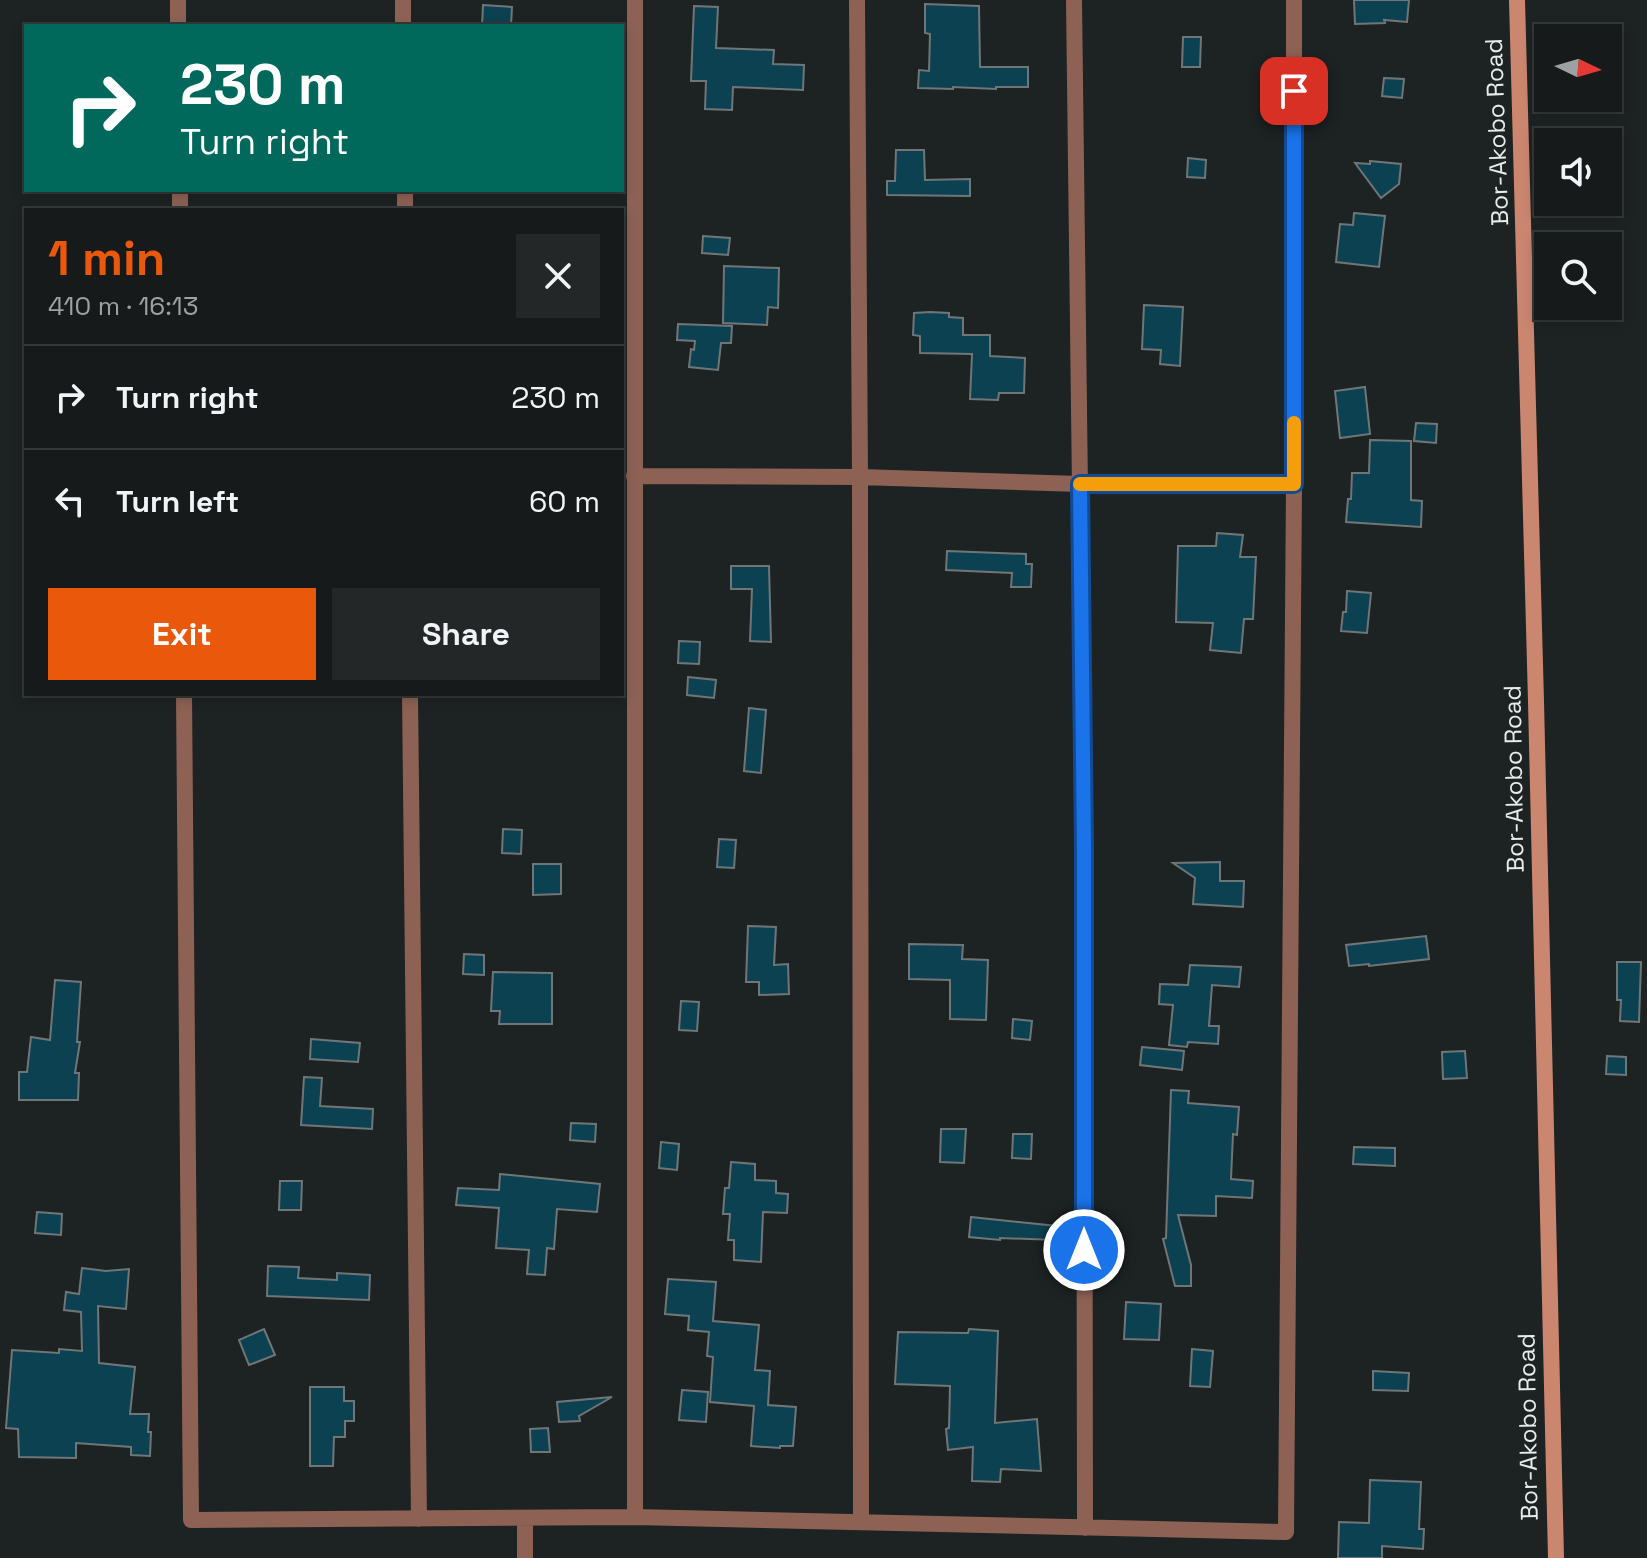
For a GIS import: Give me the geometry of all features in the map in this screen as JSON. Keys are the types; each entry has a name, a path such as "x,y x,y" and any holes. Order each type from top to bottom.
{"street":[{"path":"178,0 178,24"},
{"path":"403,0 403,24"},
{"path":"635,0 635,1517"},
{"path":"857,0 861,1522"},
{"path":"1074,0 1084,849 1085,1528"},
{"path":"184,696 191,1520 635,1517 1286,1532 1294,484 1294,0"},
{"name":"Bor-Akobo Road","path":"1517,0 1556,1558"},
{"path":"634,476 860,477 1080,484 1294,484"},
{"path":"410,696 419,1519"},
{"path":"525,1518 525,1558"}],"building":[{"path":"1354,0 1409,0 1407,22 1384,20 1385,23 1355,24"},
{"path":"925,4 979,6 980,67 1028,67 1028,87 918,88 919,70 929,71 930,34 925,33"},
{"path":"483,5 512,7 511,24 482,24"},
{"path":"694,6 718,7 716,48 774,50 773,64 804,65 803,90 733,87 732,110 705,109 706,81 691,81"},
{"path":"1183,37 1201,37 1200,67 1182,67"},
{"path":"1384,78 1404,79 1402,98 1382,96"},
{"path":"896,150 924,150 925,180 970,179 970,196 887,195 887,181 895,181"},
{"path":"1188,158 1206,160 1205,178 1187,177"},
{"path":"1370,161 1401,164 1399,184 1381,198 1355,163 1370,164"},
{"path":"1354,213 1385,216 1379,267 1336,262 1340,224 1353,225"},
{"path":"703,236 730,238 728,255 702,253"},
{"path":"724,266 779,268 778,308 768,307 767,325 723,323"},
{"path":"1144,305 1183,307 1180,366 1160,364 1161,350 1142,349"},
{"path":"914,313 949,313 949,317 963,318 963,335 990,335 990,356 1025,358 1024,393 999,393 998,400 970,399 972,354 920,353 920,336 913,335"},
{"path":"678,324 732,326 731,343 721,343 718,370 689,367 695,341 677,340"},
{"path":"1365,387 1370,434 1340,438 1335,391"},
{"path":"1416,423 1437,424 1436,443 1414,441"},
{"path":"1370,440 1411,441 1411,500 1422,501 1421,527 1346,522 1352,473 1369,473"},
{"path":"1217,533 1243,535 1240,557 1256,557 1253,619 1244,619 1241,653 1210,650 1213,623 1176,622 1178,546 1216,546"},
{"path":"947,551 1026,554 1026,564 1032,564 1031,587 1011,587 1012,573 946,570"},
{"path":"731,566 769,566 771,642 750,641 752,589 731,589"},
{"path":"1347,591 1371,593 1367,633 1341,631"},
{"path":"679,641 700,642 699,664 678,663"},
{"path":"688,677 716,680 714,698 687,695"},
{"path":"749,708 766,710 761,773 744,771"},
{"path":"503,829 522,830 521,854 502,853"},
{"path":"719,839 736,840 734,868 717,867"},
{"path":"1220,862 1220,881 1244,881 1243,907 1193,904 1195,878 1173,863"},
{"path":"533,864 561,864 561,894 533,895"},
{"path":"748,926 776,927 774,965 788,964 789,994 759,995 759,982 746,982"},
{"path":"1426,936 1429,959 1349,966 1346,945"},
{"path":"909,944 963,945 962,959 988,960 986,1020 950,1019 950,980 909,979"},
{"path":"464,954 484,955 484,975 463,974"},
{"path":"1617,962 1641,962 1639,1022 1620,1021"},
{"path":"1190,965 1241,967 1239,987 1212,985 1209,1026 1219,1026 1218,1044 1188,1042 1187,1047 1169,1045 1173,1005 1159,1004 1160,984 1188,985"},
{"path":"493,972 552,973 552,1024 499,1024 500,1011 491,1011"},
{"path":"55,980 81,982 77,1042 80,1042 75,1073 79,1073 78,1100 19,1100 19,1072 27,1072 31,1037 50,1040"},
{"path":"681,1001 699,1002 697,1031 679,1030"},
{"path":"1013,1019 1032,1021 1030,1040 1012,1038"},
{"path":"311,1039 360,1043 358,1062 310,1059"},
{"path":"1142,1047 1184,1051 1182,1070 1140,1065"},
{"path":"1465,1051 1467,1078 1443,1079 1442,1052"},
{"path":"1607,1056 1626,1057 1626,1075 1606,1074"},
{"path":"304,1077 322,1078 320,1106 373,1109 372,1129 301,1125"},
{"path":"1171,1090 1189,1091 1188,1103 1239,1107 1237,1135 1233,1134 1231,1179 1253,1181 1252,1198 1216,1196 1216,1216 1178,1215 1191,1265 1191,1286 1175,1286 1163,1239 1166,1238"},
{"path":"571,1123 596,1124 595,1142 570,1140"},
{"path":"941,1129 966,1129 964,1163 940,1162"},
{"path":"1013,1134 1032,1134 1031,1159 1012,1158"},
{"path":"661,1142 679,1144 677,1170 659,1168"},
{"path":"1354,1147 1395,1148 1395,1166 1353,1164"},
{"path":"731,1162 755,1164 755,1180 776,1181 776,1193 788,1194 787,1213 763,1212 761,1262 734,1260 734,1240 728,1240 730,1214 723,1214"},
{"path":"500,1174 600,1184 597,1212 557,1209 554,1249 547,1248 545,1275 527,1274 529,1250 496,1248 499,1208 456,1205 458,1188 499,1190"},
{"path":"280,1181 302,1181 301,1210 279,1210"},
{"path":"37,1212 62,1214 61,1235 35,1233"},
{"path":"971,1217 1057,1226 1056,1240 969,1237"},
{"path":"268,1266 299,1267 298,1278 337,1280 337,1273 370,1275 369,1300 267,1296"},
{"path":"82,1268 106,1271 129,1269 126,1309 98,1306 99,1363 135,1367 130,1414 149,1414 150,1456 131,1455 131,1447 76,1443 76,1458 19,1457 18,1429 6,1428 12,1350 82,1351 81,1312 64,1310 66,1292 79,1294"},
{"path":"668,1279 716,1282 713,1321 759,1325 755,1370 770,1371 768,1405 796,1407 793,1446 751,1446 754,1406 710,1402 713,1357 707,1356 709,1332 688,1330 689,1316 665,1314"},
{"path":"1126,1302 1161,1304 1159,1340 1124,1339"},
{"path":"264,1329 275,1355 249,1365 239,1340"},
{"path":"969,1329 998,1331 995,1423 1037,1419 1041,1471 1001,1469 1000,1482 972,1481 973,1447 948,1450 946,1429 949,1428 950,1386 895,1384 898,1332 968,1333"},
{"path":"1192,1349 1213,1351 1210,1387 1190,1386"},
{"path":"1373,1371 1409,1373 1408,1391 1373,1390"},
{"path":"310,1387 344,1387 344,1401 354,1401 354,1421 345,1421 345,1437 334,1437 333,1466 310,1466"},
{"path":"682,1390 708,1392 706,1422 679,1420"},
{"path":"612,1397 579,1416 580,1421 559,1422 557,1402"},
{"path":"548,1428 550,1452 531,1452 530,1429"},
{"path":"1370,1480 1421,1482 1419,1529 1424,1529 1423,1549 1382,1546 1382,1558 1338,1558 1339,1522 1369,1523"}],"slow traffic":[{"path":"1080,484 1294,484 1294,423"}],"route":[{"path":"1084,1250 1080,484 1294,484 1294,91"}]}
